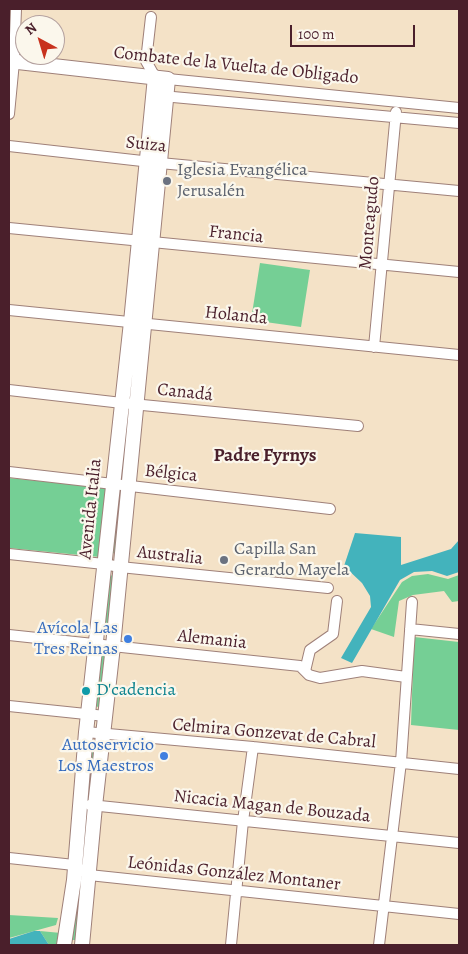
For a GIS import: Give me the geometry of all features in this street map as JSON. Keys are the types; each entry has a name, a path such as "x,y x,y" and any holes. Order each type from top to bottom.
{"main road":[{"name":"Combate de la Vuelta de Obligado","path":"11,61 161,78"},
{"name":"Avenida Italia","path":"82,945 88,875 86,732 131,322 145,242 161,78"},
{"name":"Avenida Italia","path":"64,945 74,880 74,866 103,734 145,323 145,242"}],"street":[{"path":"9,114 11,61 16,9"},
{"path":"151,17 146,62 161,78"},
{"name":"Combate de la Vuelta de Obligado","path":"161,78 459,108"},
{"path":"160,95 459,124"},
{"name":"Monteagudo","path":"374,347 397,102"},
{"name":"Suiza","path":"9,146 459,191"},
{"name":"Francia","path":"9,228 459,272"},
{"name":"Holanda","path":"9,310 459,355"},
{"name":"Canadá","path":"9,390 358,426"},
{"name":"Bélgica","path":"9,472 330,509"},
{"name":"Australia","path":"9,554 328,588"},
{"path":"305,671 310,650 333,634 337,601"},
{"path":"379,945 401,762 412,602"},
{"path":"410,629 459,634"},
{"name":"Alemania","path":"9,635 300,666 309,675 320,678 362,671 406,677"},
{"path":"9,706 105,716"},
{"name":"Celmira Gonzevat de Cabral","path":"86,732 253,747 459,769"},
{"path":"231,945 243,821 253,747"},
{"name":"Nicacia Magan de Bouzada","path":"88,805 459,843"},
{"name":"Leónidas González Montaner","path":"9,858 74,866 88,875 459,914"}],"green space":[{"path":"260,263 310,270 301,327 251,320"},
{"path":"9,478 108,488 100,557 9,548"},
{"path":"122,494 117,555 113,553 119,495"},
{"path":"428,574 448,579 459,575 459,601 452,602 444,591 413,595 399,601 394,637 371,629 402,582 412,576"},
{"path":"113,575 108,636 104,634 110,576"},
{"path":"414,637 459,642 459,730 411,725"},
{"path":"105,655 100,708 96,706 101,656"},
{"path":"96,741 91,798 87,797 92,742"},
{"path":"78,885 83,886 75,940 70,940"},
{"path":"9,915 58,918 56,925 9,938"},
{"path":"40,931 61,933 60,945 49,945"}],"water":[{"path":"355,533 401,537 401,565 451,549 459,540 459,572 447,576 432,571 414,572 400,580 352,663 341,658 371,607 370,596 362,583 344,566"},
{"path":"40,931 49,945 9,945 9,939"}],"place":[{"name":"Iglesia Evangélica Jerusalén","path":"167,181"},
{"name":"Capilla San Gerardo Mayela","path":"224,560"},
{"name":"Avícola Las Tres Reinas","path":"128,639"},
{"name":"D'cadencia","path":"86,691"},
{"name":"Autoservicio Los Maestros","path":"164,756"}],"district":[{"name":"Padre Fyrnys","path":"265,456"}]}
